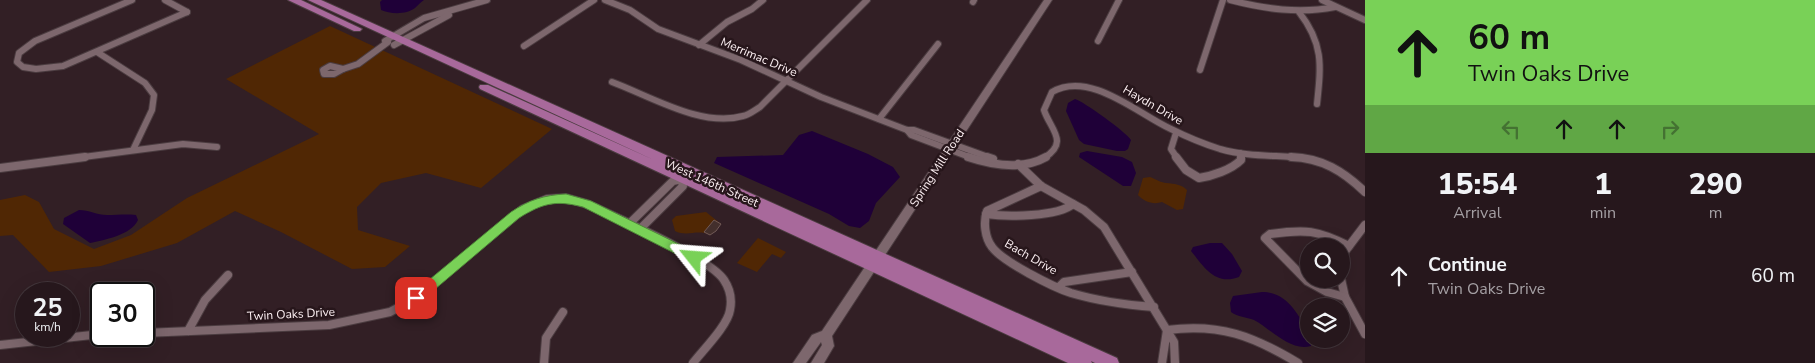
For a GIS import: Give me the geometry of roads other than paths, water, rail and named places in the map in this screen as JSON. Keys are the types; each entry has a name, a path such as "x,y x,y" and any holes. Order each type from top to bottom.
{"main road":[{"name":"West 146th Street","path":"293,0 393,41 875,262 1084,363"},
{"name":"West 146th Street","path":"313,0 393,41"},
{"name":"West 146th Street","path":"875,262 1111,363"}],"street":[{"path":"132,0 30,43 18,56 17,62 19,65 36,69 52,68 72,63 187,12 165,0"},
{"path":"343,68 358,64 393,41 448,13 473,8 488,0"},
{"path":"524,46 594,0"},
{"name":"Merrimac Drive","path":"605,0 630,10 658,29 741,60 822,97 907,130 911,135 951,147 985,162 1014,164"},
{"path":"699,45 727,22 752,9 763,0"},
{"path":"612,82 699,116 727,120 741,117 756,110 867,0"},
{"name":"Spring Mill Road","path":"799,363 816,339 826,335 1048,0"},
{"path":"1098,41 1119,0"},
{"path":"1200,70 1222,0"},
{"path":"1230,0 1266,9 1299,12 1316,12 1335,7"},
{"path":"1322,0 1365,20"},
{"path":"1299,12 1310,26 1322,60 1317,104"},
{"path":"879,119 938,44"},
{"path":"97,52 145,84 154,95 152,110 133,150"},
{"name":"Haydn Drive","path":"1014,164 1042,159 1054,149 1057,142 1056,132 1044,110 1052,92 1064,87 1088,88 1107,92 1176,133 1240,153 1310,158 1341,171 1365,192"},
{"path":"1176,133 1171,149 1188,174 1196,179 1237,164 1241,160 1240,153"},
{"path":"0,168 189,143 217,147"},
{"path":"1014,164 1041,186 1091,214 1104,227 1174,342 1175,363"},
{"path":"635,227 683,186 685,175"},
{"path":"1041,186 992,207 986,214 999,217 1014,217 1067,209 1073,204"},
{"name":"Twin Oaks Drive","path":"155,332 329,325 390,312 416,298 523,209 547,199 577,200 635,227 713,269 725,281 729,289 731,304 727,319 693,363"},
{"name":"Bach Drive","path":"986,214 984,219 992,248 1020,267 1076,294 1154,307"},
{"path":"1350,245 1365,225"},
{"path":"1300,275 1265,238 1270,234 1311,229 1334,238"},
{"path":"1059,287 1064,282 1132,272"},
{"path":"188,331 205,300 228,275"},
{"path":"1319,288 1345,297"},
{"path":"1343,288 1345,297 1365,334"},
{"path":"544,363 546,338 563,312"},
{"path":"1167,330 1201,325 1234,331 1261,341 1298,363"},
{"path":"1162,363 1167,330"},
{"path":"0,345 90,335"},
{"name":"Spring Mill Road","path":"817,363 828,346 826,335"}]}
